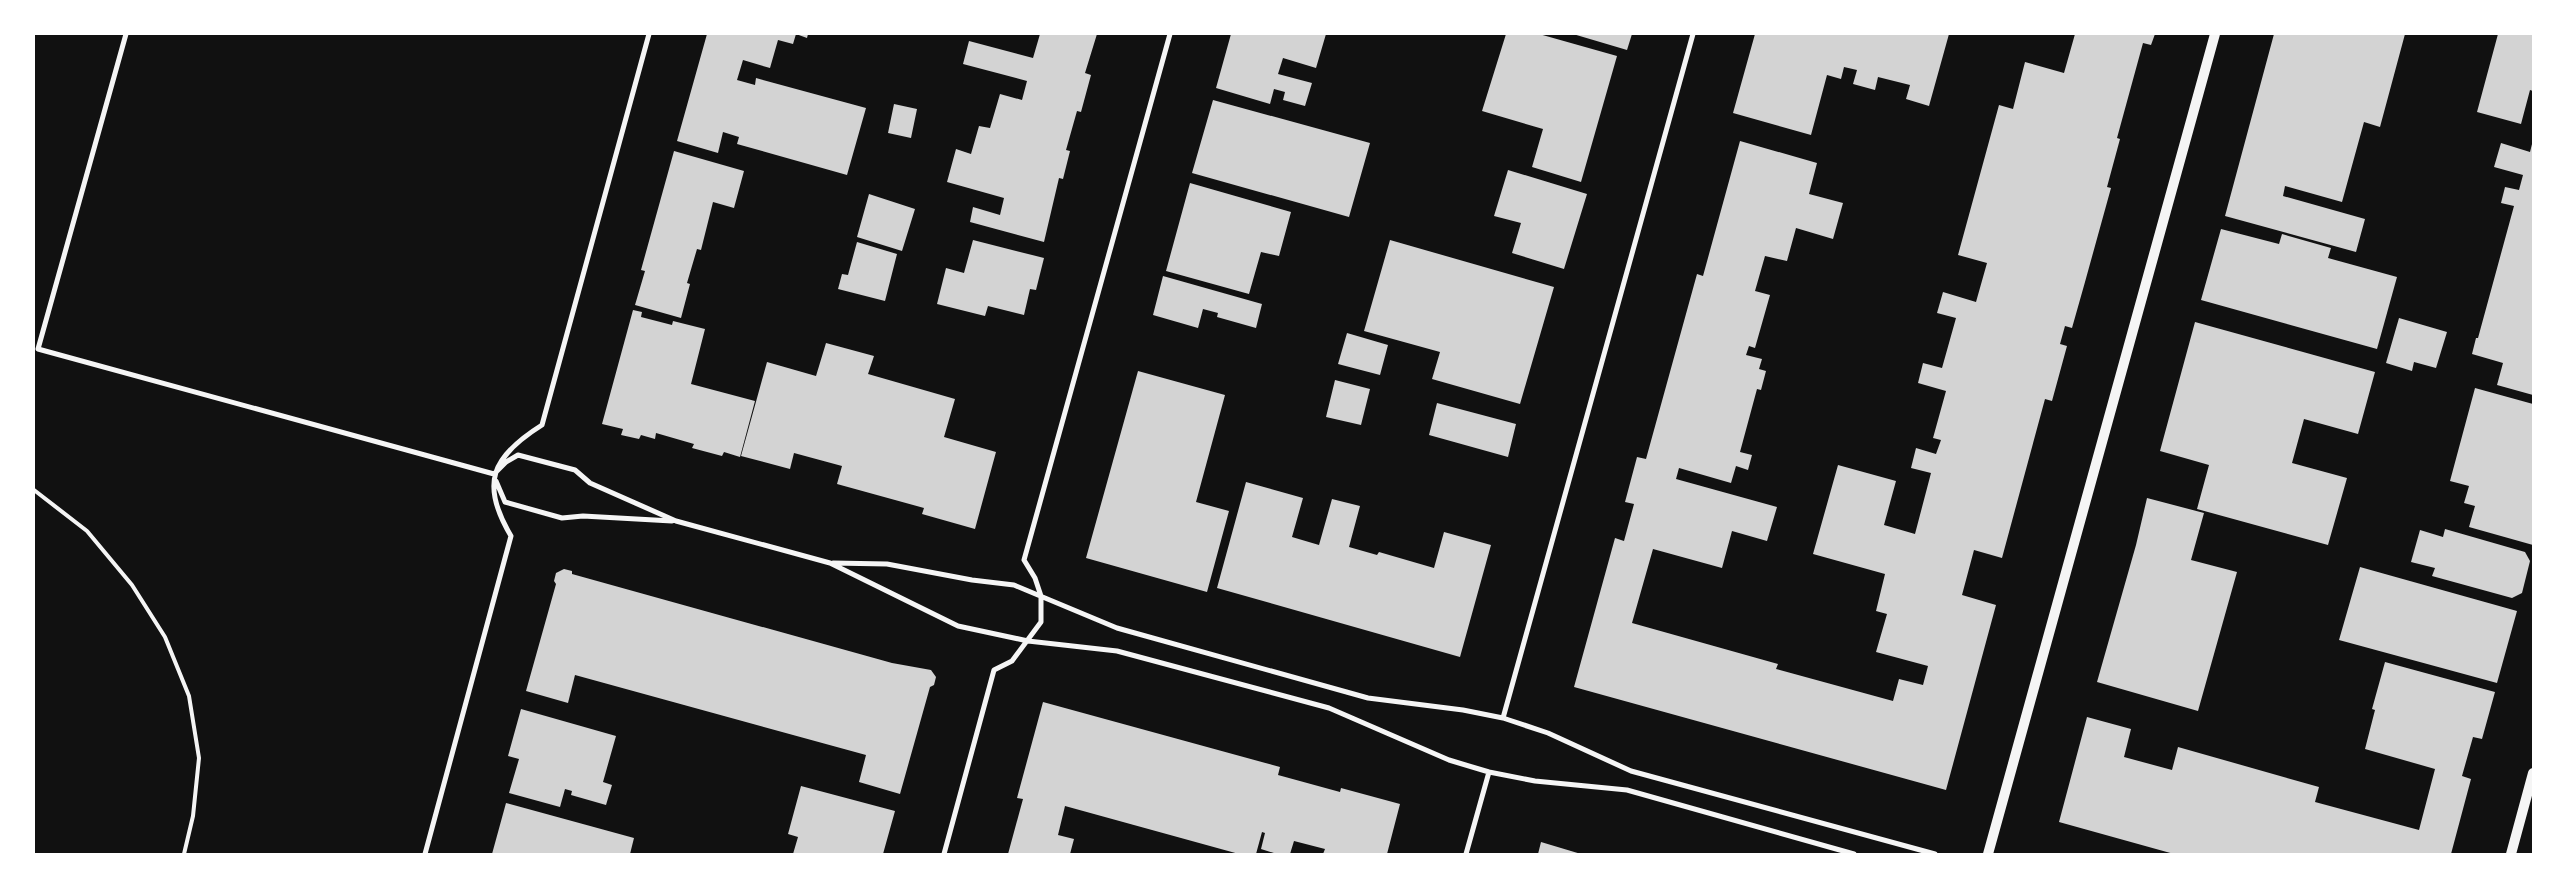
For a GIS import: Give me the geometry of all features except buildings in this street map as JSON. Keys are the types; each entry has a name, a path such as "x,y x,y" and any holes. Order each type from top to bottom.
{"main road":[{"path":"1988,854 2215,34"},
{"path":"2511,854 2533,773"}],"street":[{"path":"126,34 38,349 494,474"},
{"path":"425,854 512,536 501,518 494,501 494,474 506,454 524,437 542,426 649,34"},
{"path":"944,854 994,670 1012,661 1028,642 1041,622 1041,596 1035,578 1024,560 1170,34"},
{"path":"1503,718 1692,34"},
{"path":"494,474 506,462 518,455 575,470 590,483 676,521 830,563 958,626 1028,642 1117,651 1329,708 1449,760 1489,772 1535,782 1626,790 1854,854"},
{"path":"494,474 505,502 562,518 583,516 676,521"},
{"path":"830,563 887,564 972,580 1014,585 1117,628 1368,698 1463,710 1503,718 1548,733 1631,771 1935,854"},
{"path":"1466,854 1489,772"}],"lane":[{"path":"34,490 87,531 132,585 165,637 186,688 199,758 193,816 184,854"}]}
